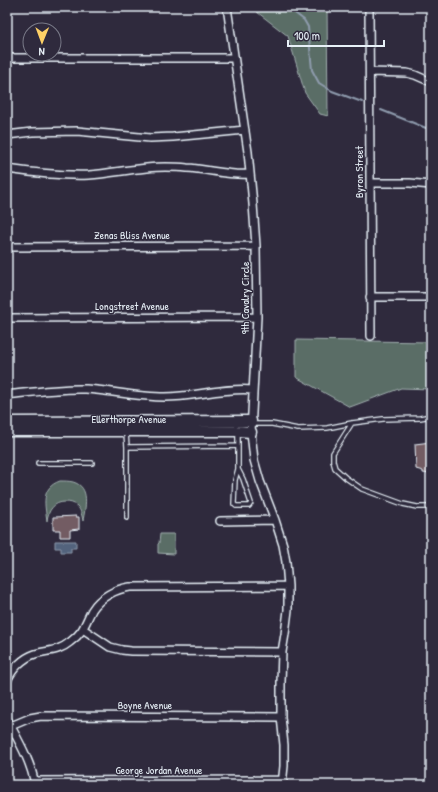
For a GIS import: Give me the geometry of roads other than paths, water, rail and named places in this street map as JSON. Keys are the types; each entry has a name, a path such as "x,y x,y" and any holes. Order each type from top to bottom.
{"street":[{"name":"9th Cavalry Circle","path":"227,7 245,130 256,246 257,317 251,426 254,460 283,545 288,586 288,610 282,652 281,717 284,745 283,782"},
{"name":"Byron Street","path":"369,7 371,336"},
{"path":"7,58 234,58"},
{"path":"370,72 407,73 431,82"},
{"path":"7,135 32,132 77,131 150,138 245,130"},
{"path":"7,168 28,172 64,175 165,167 250,174"},
{"path":"370,183 431,184"},
{"name":"Zenas Bliss Avenue","path":"7,247 256,246"},
{"path":"370,297 431,297"},
{"name":"Longstreet Avenue","path":"7,318 257,317"},
{"path":"7,395 55,390 85,389 166,397 221,391 253,390"},
{"name":"Ellerthorpe Avenue","path":"7,422 238,431 251,426"},
{"name":"Ellerthorpe Avenue","path":"7,432 126,426 251,426"},
{"path":"220,521 275,520"},
{"path":"7,681 12,672 27,658 36,654 60,648 77,637 83,629 93,609 99,602 117,590 124,588 288,586"},
{"path":"83,629 110,647 122,650 282,652"},
{"name":"Boyne Avenue","path":"11,726 30,718 41,716 281,717"},
{"path":"7,719 24,750 35,783"},
{"name":"George Jordan Avenue","path":"35,783 283,782"}],"lane":[{"path":"251,426 272,424 298,429 327,428 383,419 420,418 431,416"},
{"path":"352,423 333,453 335,468 362,489 403,504 431,507"},
{"path":"126,426 127,518"},
{"path":"238,431 238,469 235,480 234,504 236,506 250,506 251,503 238,469"},
{"path":"127,447 238,446"},
{"path":"38,463 92,463"}],"water":[{"path":"55,541 76,541 76,548 71,548 71,552 61,552 61,548 55,548"}],"waterway":[{"path":"287,7 304,20 308,27 312,70 319,83 332,91 362,102"},
{"path":"381,110 431,130"}]}
